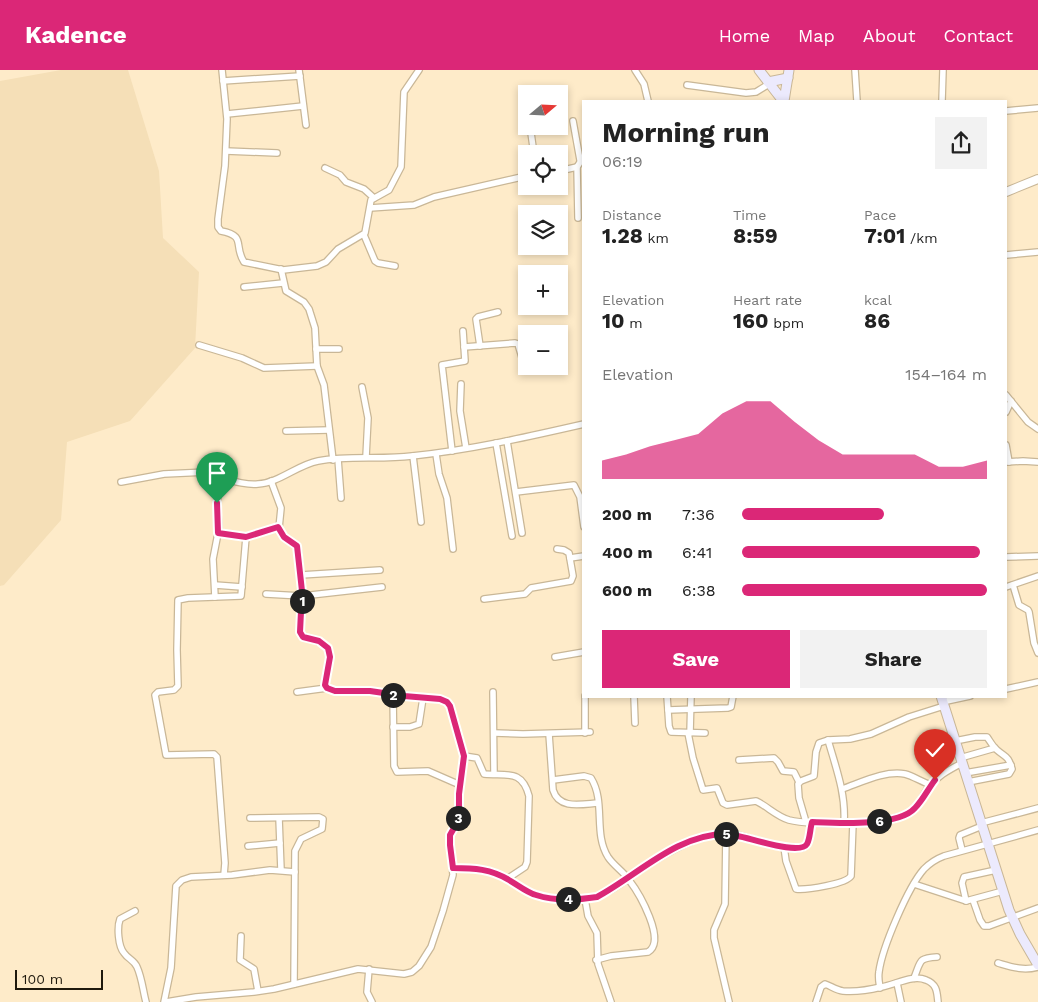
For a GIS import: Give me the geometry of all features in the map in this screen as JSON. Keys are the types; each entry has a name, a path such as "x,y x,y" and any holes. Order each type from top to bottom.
{"main road":[{"path":"758,70 783,100"},
{"path":"769,83 789,74"},
{"path":"784,100 789,74"},
{"path":"942,701 1012,918 1038,966"}],"street":[{"path":"222,70 227,114 226,151 218,219 219,229 235,235 244,262 282,269 317,266 326,262 338,249 364,235"},
{"path":"395,266 375,261 364,235 371,200 388,190 401,167 404,92 419,70"},
{"path":"635,70 644,84 648,100"},
{"path":"855,70 856,100"},
{"path":"942,100 943,70"},
{"path":"223,81 299,73 306,125"},
{"path":"687,85 746,94 756,92 769,83"},
{"path":"227,114 303,106"},
{"path":"1007,111 1038,108"},
{"path":"573,121 582,158 577,167 578,218"},
{"path":"226,151 277,153"},
{"path":"568,169 577,167"},
{"path":"325,168 340,174 346,182 364,189 374,198"},
{"path":"370,208 414,205 434,197 518,178"},
{"path":"1007,192 1038,179"},
{"path":"1007,255 1038,252"},
{"path":"282,269 283,284 286,291 301,299 309,309 315,328 317,366 324,385 329,430 336,459 341,498"},
{"path":"244,286 283,284"},
{"path":"480,346 476,319 498,312"},
{"path":"452,451 442,365 465,361 463,331"},
{"path":"464,347 518,344"},
{"path":"199,345 242,358 264,368 317,366"},
{"path":"316,349 339,348"},
{"path":"461,384 460,411 466,448"},
{"path":"362,387 368,428 366,457"},
{"path":"1007,396 1028,422 1038,429"},
{"path":"1007,410 1011,401"},
{"path":"120,482 164,474 214,472 231,480 255,485 272,481 306,464 336,459 392,458 436,454 582,424"},
{"path":"286,431 329,430"},
{"path":"507,440 522,534"},
{"path":"496,443 512,536"},
{"path":"436,454 439,474 447,498 453,549"},
{"path":"413,456 421,522"},
{"path":"1008,462 1038,462"},
{"path":"215,597 213,559 218,533 217,503 220,476"},
{"path":"272,481 281,508 278,527 284,537 297,546 302,596 301,635 326,645 330,652 325,685 327,688"},
{"path":"516,492 574,485 582,497"},
{"path":"218,533 246,537 278,527"},
{"path":"224,875 217,757 214,754 166,755 155,695 158,692 174,690 178,686 178,600 241,596 246,537"},
{"path":"484,599 525,594 531,588 572,581 573,576 568,551 557,549"},
{"path":"570,558 582,556"},
{"path":"1007,557 1038,556"},
{"path":"301,575 380,570"},
{"path":"1007,587 1038,578"},
{"path":"215,585 242,587"},
{"path":"1013,585 1019,605 1029,612 1034,643 1038,654"},
{"path":"266,594 302,596 382,587"},
{"path":"554,657 582,652"},
{"path":"1007,689 1038,682"},
{"path":"294,872 270,870 191,877 182,880 176,886 171,968 165,1002 196,997 258,992 358,969 404,974 412,972 428,954 451,884 453,868 450,835 458,821 459,814 464,756 450,706 447,702 440,699 370,691 335,691 327,688 296,692"},
{"path":"493,692 494,774"},
{"path":"393,695 395,770 397,772 428,771 460,785"},
{"path":"394,726 410,727 419,724 423,698"},
{"path":"494,732 549,734 588,732 585,698"},
{"path":"634,698 635,723"},
{"path":"666,698 671,732 705,733"},
{"path":"691,698 689,733 693,758 703,790 717,788 723,802 727,805 756,801 782,818 796,822 875,822 908,813 914,809 935,780 961,760 994,748"},
{"path":"668,710 731,707 733,698"},
{"path":"799,782 814,776 818,746 822,741 850,739 871,734 909,718 942,701 959,698"},
{"path":"549,734 555,797 560,802 579,804 598,802"},
{"path":"955,741 984,736 989,739 994,748 1008,756 1012,769 1009,774 966,778"},
{"path":"828,740 845,802 844,823"},
{"path":"464,756 477,758 484,774 518,777 523,780 527,787 529,796 527,862 525,867 507,879"},
{"path":"453,868 479,868 491,871 536,895 551,898 586,899 597,897 682,845 707,836 726,834 784,847 799,848 806,846 809,822 799,798 799,782 794,772 783,771 774,758 739,760"},
{"path":"966,778 1011,765"},
{"path":"842,789 880,776 896,774 905,774 930,786"},
{"path":"553,780 589,776 593,782 598,802 599,827 608,856 628,878 644,902 654,934 654,946 651,950 642,954 616,955 596,960"},
{"path":"962,850 960,834 981,824 1038,808"},
{"path":"250,818 319,817 323,819 322,829 298,842 295,851 294,984"},
{"path":"278,818 281,870"},
{"path":"784,847 786,861 796,889 848,880 851,876 853,823"},
{"path":"880,988 878,978 896,921 914,884 934,860 962,850 1038,830"},
{"path":"726,834 725,904 714,930 714,938 729,1002"},
{"path":"248,846 280,843"},
{"path":"966,901 962,883 964,878 996,870"},
{"path":"914,884 966,901 1003,891"},
{"path":"586,899 588,916 597,933 596,960 611,1002"},
{"path":"973,900 984,926 1038,908"},
{"path":"135,911 120,919 118,931 124,954 135,963 138,969 146,1002"},
{"path":"241,936 240,958 242,962 254,969 258,992"},
{"path":"914,978 922,960 937,957"},
{"path":"998,963 1019,970 1038,966"},
{"path":"368,969 368,992 372,1002"},
{"path":"816,1002 821,987 825,984 842,991 880,988 914,978 921,978 932,982 936,990 938,1002"},
{"path":"897,984 901,1002"}],"shaded area":[{"path":"61,70 128,70 159,171 163,238 199,272 195,348 130,421 67,442 61,520 4,585 0,586 0,81"}],"route":[{"path":"217,503 218,533 246,537 278,527 284,537 297,546 302,591 300,632 303,637 326,645 330,652 325,685 327,688 335,691 370,691 440,699 447,702 450,706 464,752 458,821 450,835 453,868 479,868 491,871 536,895 551,898 586,899 597,897 667,853 701,838 733,834 782,846 803,848 807,844 812,822 875,822 900,816 914,809 935,780"}]}
